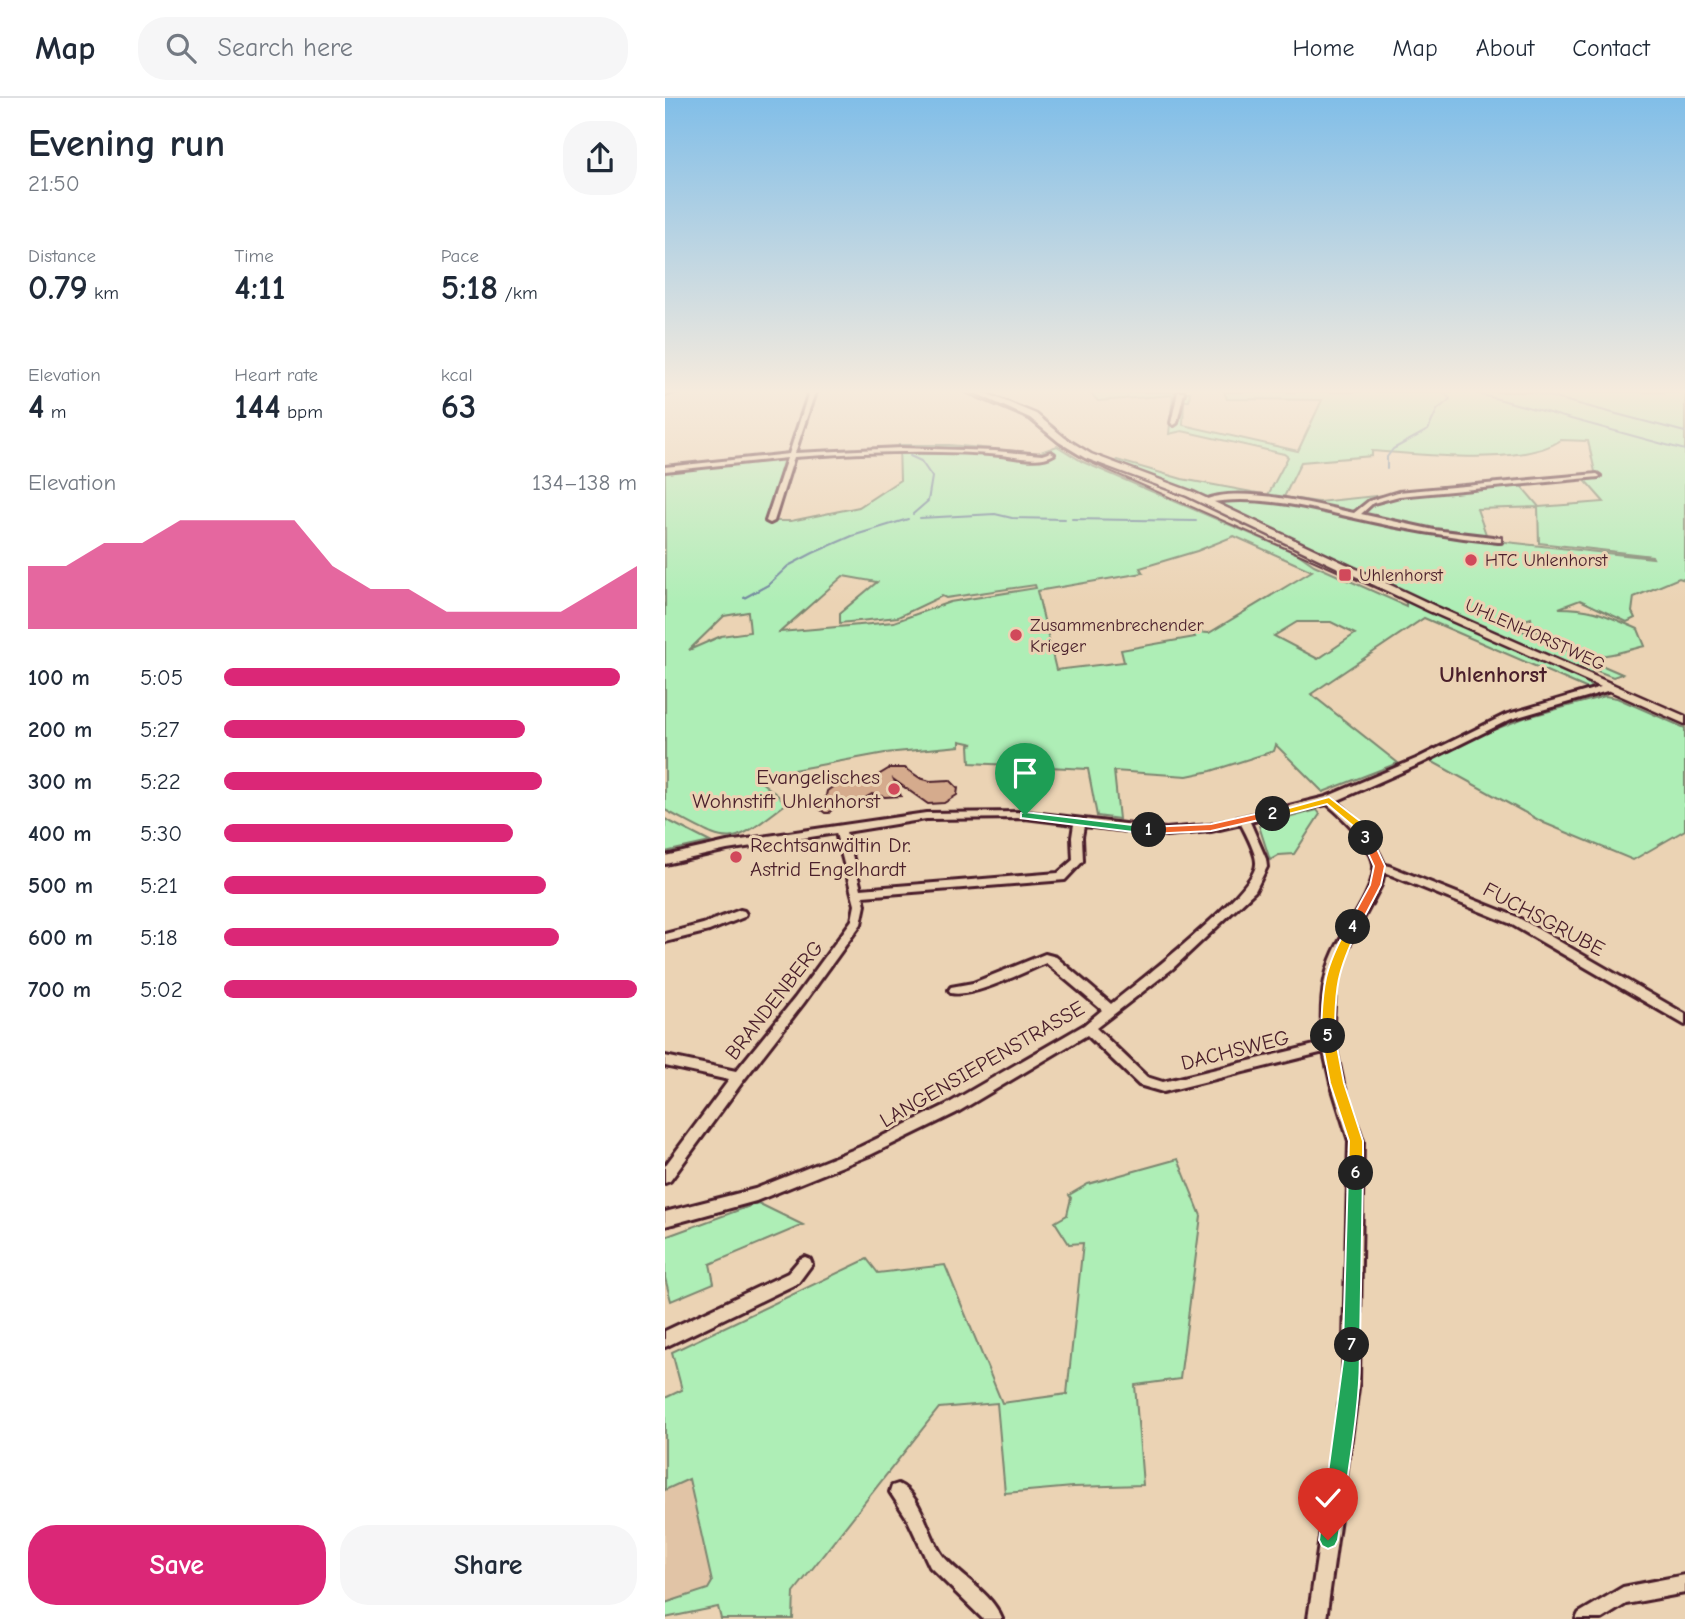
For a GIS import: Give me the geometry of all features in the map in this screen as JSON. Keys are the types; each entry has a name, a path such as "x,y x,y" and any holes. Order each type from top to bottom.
{"main road":[{"name":"UHLENHORSTWEG","path":"1106,463 1206,501 1395,592 1685,720"}],"street":[{"path":"665,469 723,463"},
{"path":"770,521 789,463"},
{"path":"1355,516 1371,502 1398,494 1516,481 1597,476"},
{"path":"1206,501 1225,496 1285,502 1451,535 1498,540"},
{"path":"665,860 727,846 885,820 951,815 1025,815 1166,832 1211,828 1329,800 1508,718 1611,687"},
{"path":"1317,1619 1351,1381 1356,1141 1337,1083 1329,1046 1329,987 1339,954 1375,885 1380,866 1356,823 1329,800"},
{"name":"LANGENSIEPENSTRASSE","path":"665,1219 756,1195 865,1151 951,1109 1088,1028 1208,931 1251,888 1262,867 1245,821"},
{"path":"857,892 1061,877 1078,861 1077,837 1080,822"},
{"name":"BRANDENBERG","path":"665,1177 852,930 860,911 840,829"},
{"name":"FUCHSGRUBE","path":"1380,866 1513,920 1685,1020"},
{"path":"665,938 705,928 740,914"},
{"path":"954,990 974,987 1045,958 1052,960 1111,1011"},
{"name":"DACHSWEG","path":"1088,1028 1143,1081 1163,1087 1329,1046"},
{"path":"665,1061 739,1077"},
{"path":"665,1339 793,1278 805,1264"},
{"path":"898,1492 913,1512 936,1561 989,1611 993,1619"},
{"path":"1585,1619 1623,1597 1685,1584"}],"shaded area":[{"path":"689,1478 712,1582 708,1588 665,1603 665,1490"}],"green space":[{"path":"742,463 783,463 767,521 791,521 859,507 900,480 900,463 1085,463 1298,554 1314,565 1406,606 1397,596 1586,681 1591,687 1588,689 1424,618 1311,694 1398,763 1323,792 1276,745 1274,751 1187,776 1114,771 1119,819 1097,816 1088,769 970,763 969,745 974,744 960,741 960,746 885,753 755,777 787,803 739,836 717,836 665,810 665,472","holes":["1234,536 1312,571 1209,633 1192,632 1195,637 1121,650 1124,662 1056,670 1037,591 1143,573 1140,568 1197,551","843,576 877,582 840,613 840,623 898,617 942,596 946,598 1035,585 1036,588 950,602 894,622 780,632","748,612 750,632 721,636 689,650 724,616","1297,622 1331,622 1355,634 1318,659 1274,636"]},
{"path":"1127,463 1182,479 1268,495 1285,463 1301,463 1284,497 1318,502 1385,495 1388,498 1518,482 1539,507 1604,502 1582,477 1596,476 1593,463 1685,463 1685,580 1679,578 1634,597 1632,612 1635,618 1627,622 1580,600 1559,608 1591,611 1638,629 1645,646 1606,655 1587,654 1567,648 1532,628 1531,618 1509,625 1622,674 1613,677 1595,670 1590,673 1365,575 1363,570 1306,546 1208,497 1111,464","holes":["1538,507 1539,543 1653,558 1450,536 1377,523 1487,537 1477,509"]},
{"path":"1605,696 1617,698 1685,728 1685,830 1633,860 1544,823 1431,761 1478,736 1524,718"},
{"path":"1317,810 1320,814 1294,854 1279,855 1270,860 1259,826"},
{"path":"665,819 710,842 665,852"},
{"path":"1178,1159 1201,1216 1180,1379 1135,1385 1143,1485 1005,1493 997,1403 939,1408 794,1592 793,1619 721,1619 718,1607 665,1618 665,1603 708,1589 712,1582 689,1479 665,1490 665,1398 682,1390 672,1352 867,1259 878,1273 945,1265 1002,1403 1067,1394 1083,1243 1069,1244 1055,1222 1067,1215 1071,1198 1069,1195 1088,1184"},
{"path":"758,1203 803,1225 710,1264 714,1283 671,1301 665,1278 665,1237"}],"building":[{"name":"Evangelisches Wohnstift Uhlenhorst","path":"890,768 905,768 930,781 950,780 958,788 957,795 944,803 928,804 894,780 901,796 872,794 851,806 834,807 829,813 812,803 825,800 827,791 838,783 870,780"}],"waterway":[{"path":"913,514 928,501 932,477 922,463"},
{"path":"1387,463 1387,469"},
{"path":"920,518 995,514 1012,518 1065,519"},
{"path":"744,598 768,585 788,566 813,553 852,536 908,519"},
{"path":"1072,519 1196,521"}],"tram line":[{"path":"1092,463 1387,593"}],"place":[{"name":"HTC Uhlenhorst","path":"1471,560"},
{"name":"Uhlenhorst","path":"1345,575"},
{"name":"Zusammenbrechender Krieger","path":"1016,635"},
{"name":"Evangelisches Wohnstift Uhlenhorst","path":"894,789"},
{"name":"Rechtsanwältin Dr. Astrid Engelhardt","path":"736,857"}],"district":[{"name":"Uhlenhorst","path":"1493,674"}],"route":[{"path":"1025,815 1166,832 1211,828 1329,800 1356,823 1380,866 1375,885 1339,954 1329,987 1329,1046 1337,1083 1356,1141 1351,1381 1328,1540"}]}
